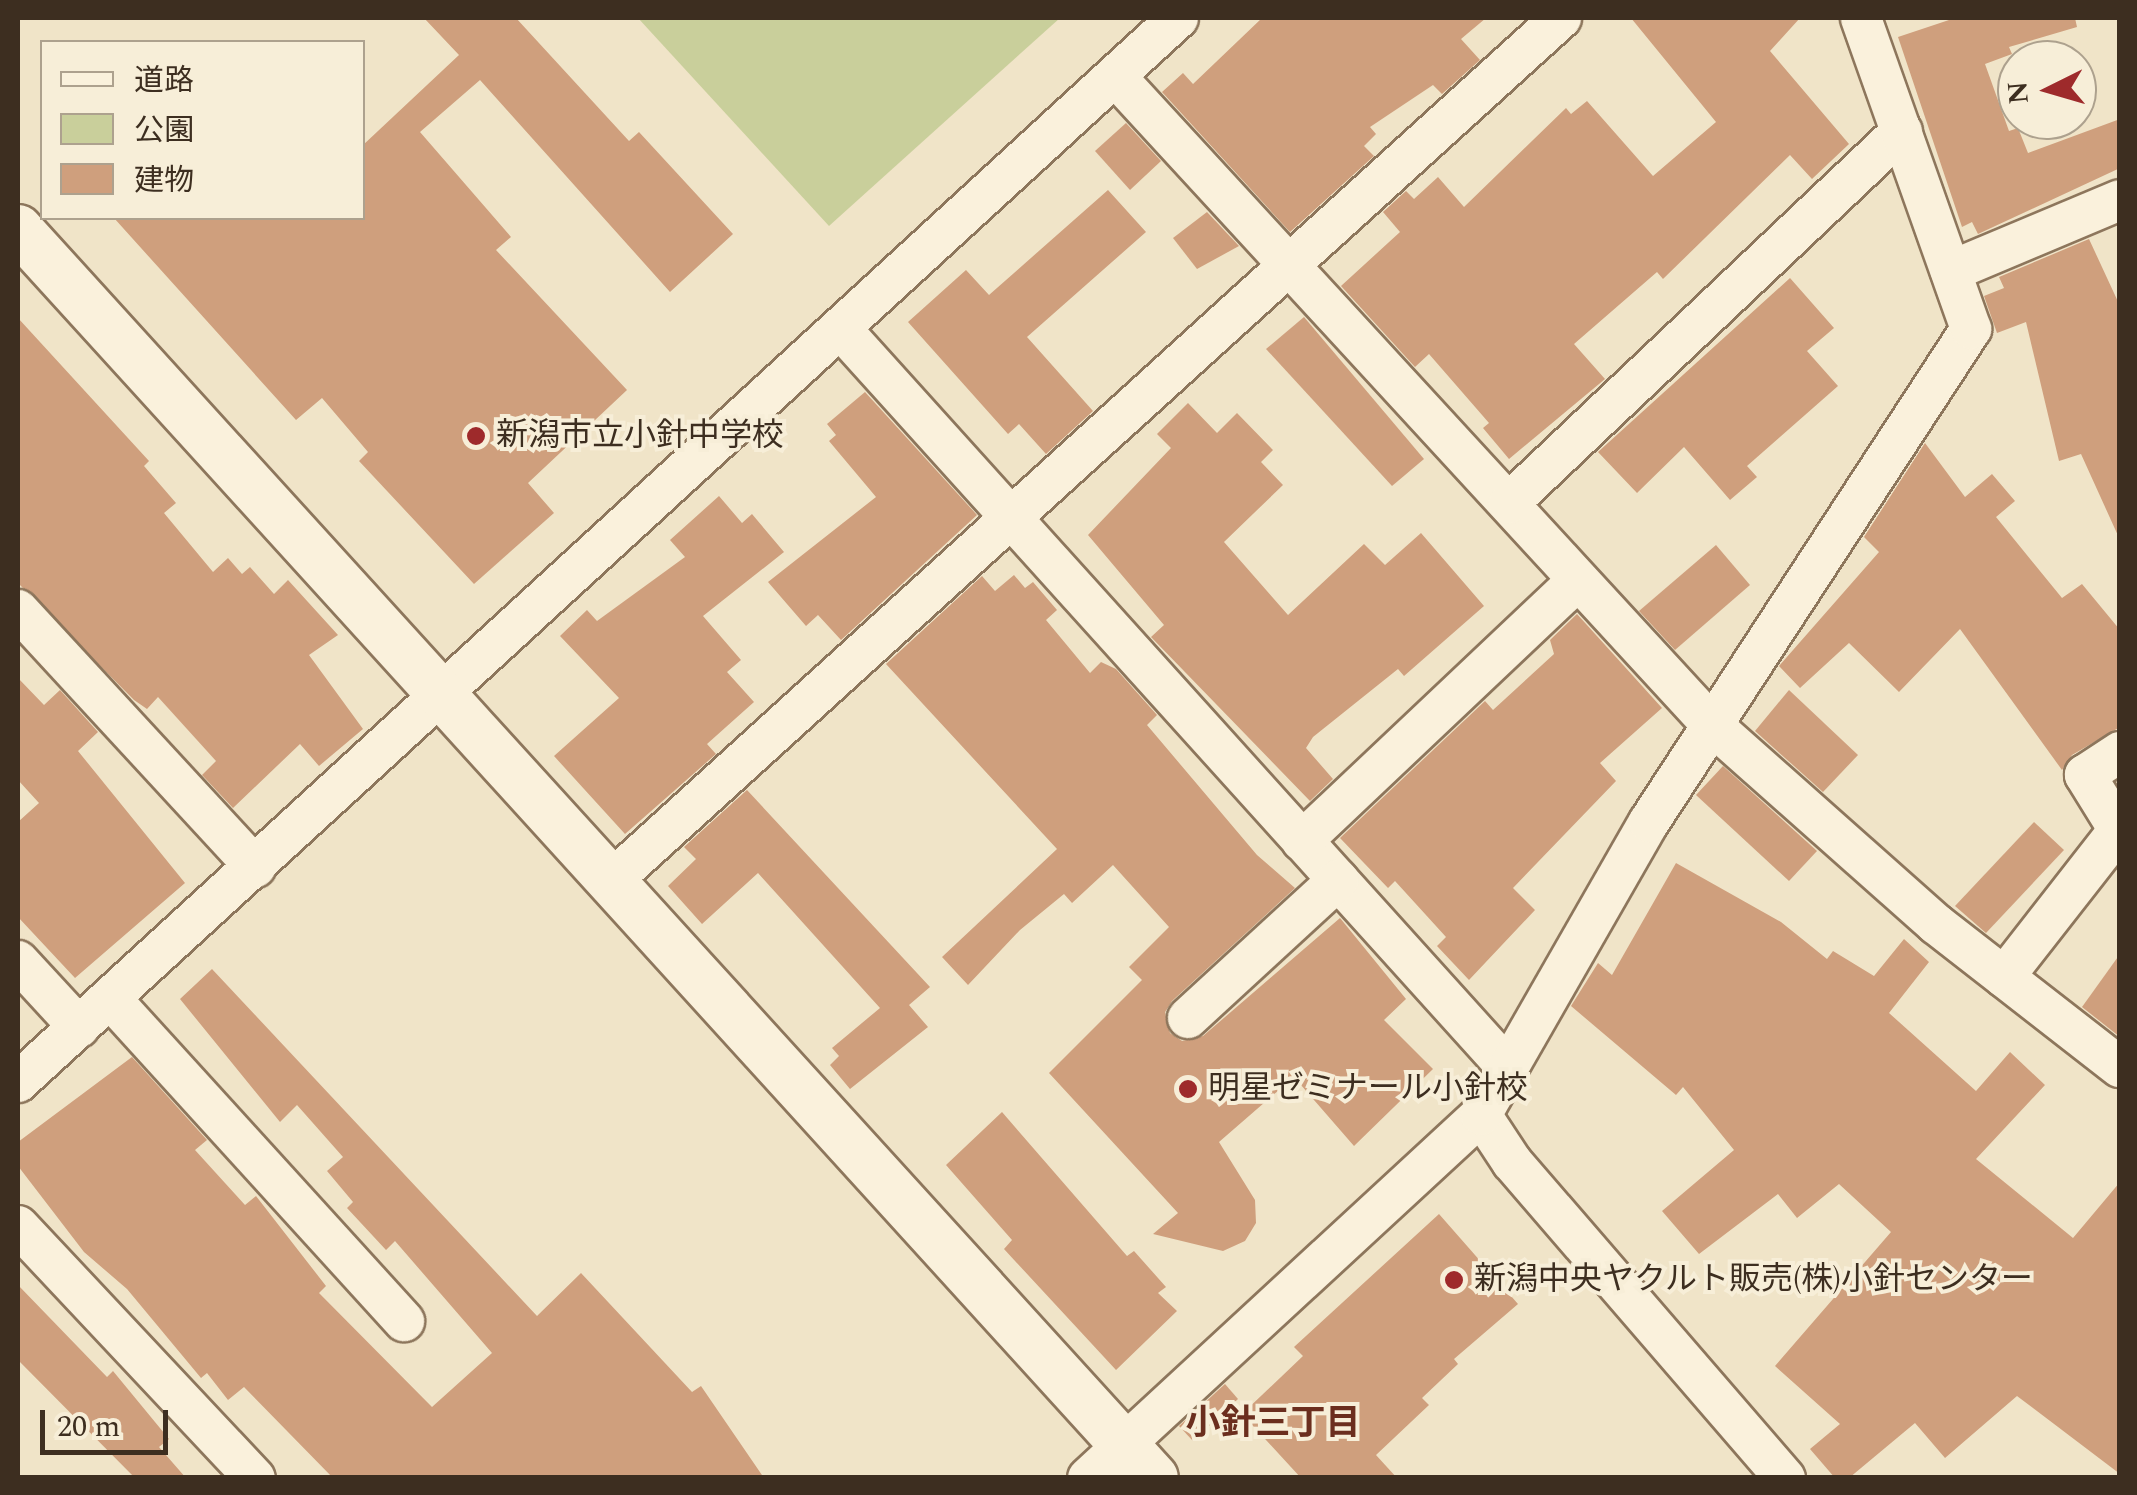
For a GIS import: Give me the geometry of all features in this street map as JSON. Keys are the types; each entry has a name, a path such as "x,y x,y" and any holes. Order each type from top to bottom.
{"street":[{"path":"18,1082 1178,18"},
{"path":"610,882 1561,18"},
{"path":"1088,1478 1139,1461 1481,1115 1506,1066 1713,726 1971,329 1861,18"},
{"path":"1115,76 1713,726 2004,977 2120,1067"},
{"path":"1509,503 1902,130"},
{"path":"1951,271 2120,200"},
{"path":"18,229 1139,1461"},
{"path":"840,328 1506,1066"},
{"path":"1302,841 1578,580"},
{"path":"18,610 254,867"},
{"path":"2004,977 2119,830 2086,775 2120,752"},
{"path":"1188,1018 1338,880"},
{"path":"18,961 79,1026"},
{"path":"110,998 404,1321"},
{"path":"1481,1115 1512,1162 1784,1478"},
{"path":"18,1226 255,1478"}],"green space":[{"path":"638,18 1060,18 829,226"}],"building":[{"path":"424,18 516,18 629,141 639,132 733,234 670,292 480,80 420,132 511,237 496,250 627,390 528,483 554,513 474,584 359,461 368,452 322,398 296,420 116,220 365,220 365,143 459,55"},
{"path":"1262,18 1486,18 1461,39 1480,60 1442,94 1433,85 1370,127 1376,134 1364,146 1374,156 1290,232 1162,92 1183,73 1193,84"},
{"path":"1631,18 1800,18 1770,51 1849,144 1812,179 1790,155 1663,279 1657,272 1574,344 1605,379 1509,459 1483,428 1489,423 1429,354 1415,367 1341,286 1400,232 1383,212 1406,191 1414,199 1438,177 1464,207 1566,108 1571,114 1587,101 1653,176 1716,122"},
{"path":"1955,18 2075,18 2077,27 2033,40 1997,40 1997,60 1985,64 1997,98 1997,140 2023,140 2028,153 2063,140 2097,140 2097,128 2120,119 2120,168 1978,234 1972,222 1962,227 1898,37"},
{"path":"1126,123 1161,161 1130,190 1095,151"},
{"path":"1108,190 1146,232 1027,337 1093,411 1046,454 1019,424 1008,434 908,322 966,270 989,295"},
{"path":"1207,212 1239,246 1197,269 1173,238"},
{"path":"2089,239 2120,306 2120,540 2081,454 2059,461 2026,322 1997,333 1984,296 2004,288 1999,277"},
{"path":"1790,278 1834,328 1807,351 1838,386 1747,466 1757,477 1730,500 1684,447 1637,493 1598,452"},
{"path":"1304,317 1424,459 1392,486 1266,349"},
{"path":"18,318 149,461 144,466 176,503 164,513 213,572 228,558 242,574 250,567 274,594 288,580 338,635 309,655 363,729 319,766 300,744 233,808 202,775 216,761 158,697 147,709 134,700 18,583"},
{"path":"865,392 977,515 841,640 818,615 806,626 768,582 876,497 829,441 836,435 827,424"},
{"path":"1188,403 1217,433 1237,413 1273,450 1261,462 1283,485 1224,542 1288,615 1364,544 1385,565 1421,533 1484,606 1404,676 1398,669 1313,737 1306,748 1333,779 1310,801 1151,637 1164,625 1088,535 1171,448 1157,434"},
{"path":"1925,443 1965,497 1992,474 2015,501 1996,517 2062,598 2082,584 2120,630 2120,727 2072,755 2062,770 1960,629 1899,692 1849,643 1800,688 1779,666 1879,552 1864,537"},
{"path":"719,496 742,523 752,514 784,552 703,616 741,660 727,672 754,702 707,744 716,754 625,834 554,756 619,698 560,636 587,610 597,621 685,557 670,540"},
{"path":"1716,545 1750,585 1675,650 1639,611"},
{"path":"1014,575 1025,588 1033,582 1057,610 1046,620 1090,673 1101,662 1116,669 1157,715 1147,725 1257,855 1295,888 1172,1001 1165,1012 1170,1033 1182,1041 1203,1036 1340,918 1406,999 1384,1020 1433,1069 1354,1146 1294,1077 1219,1142 1255,1200 1256,1223 1245,1241 1223,1251 1153,1234 1178,1213 1049,1073 1142,980 1129,967 1169,927 1113,865 1072,903 1064,894 1020,930 968,985 942,957 1057,849 886,664 982,576 995,591"},
{"path":"1577,614 1662,708 1600,763 1616,781 1513,888 1535,910 1469,980 1437,946 1446,937 1395,881 1388,888 1340,838 1485,701 1493,710 1554,654 1550,640"},
{"path":"18,678 44,705 60,690 98,732 78,751 185,883 75,978 18,917 18,822 39,803 18,780"},
{"path":"1789,690 1858,755 1823,792 1755,731"},
{"path":"1723,766 1817,851 1789,881 1696,795"},
{"path":"747,790 930,987 909,1005 928,1027 850,1089 830,1065 839,1056 832,1048 880,1008 758,873 702,924 668,886 696,859 684,847"},
{"path":"2034,822 2064,850 1986,933 1955,906"},
{"path":"1676,863 1781,922 1827,959 1833,951 1874,976 1904,939 1929,962 1889,1013 1976,1091 2010,1052 2045,1085 1976,1159 2073,1238 2120,1182 2120,1474 2017,1396 1945,1458 1915,1423 1849,1478 1835,1478 1810,1449 1840,1424 1775,1366 1891,1232 1839,1184 1797,1218 1778,1194 1699,1254 1662,1211 1734,1150 1683,1087 1676,1095 1571,1006 1598,963 1612,975"},
{"path":"2120,954 2120,1037 2082,1007"},
{"path":"212,969 537,1316 581,1273 692,1392 701,1386 764,1478 333,1478 244,1387 228,1400 207,1373 201,1378 127,1289 84,1252 18,1166 18,1142 132,1057 207,1140 195,1150 245,1205 256,1196 326,1286 319,1293 432,1407 492,1353 395,1241 386,1250 347,1208 353,1202 327,1171 343,1157 297,1105 280,1122 180,999"},
{"path":"1002,1112 1127,1256 1134,1251 1166,1287 1158,1293 1177,1311 1116,1370 1004,1249 1012,1240 946,1165"},
{"path":"1439,1214 1518,1304 1454,1359 1458,1364 1422,1398 1429,1405 1376,1455 1397,1478 1301,1478 1242,1414 1303,1356 1294,1347"},
{"path":"18,1285 107,1377 113,1371 169,1439 159,1447 186,1478 135,1478 18,1360"},
{"path":"1225,1384 1238,1399 1193,1441 1179,1426"}],"place":[{"name":"新潟市立小針中学校","path":"476,436"},
{"name":"明星ゼミナール小針校","path":"1188,1089"},
{"name":"新潟中央ヤクルト販売(株)小針センター","path":"1454,1280"}],"district":[{"name":"小針三丁目","path":"1273,1424"}]}
